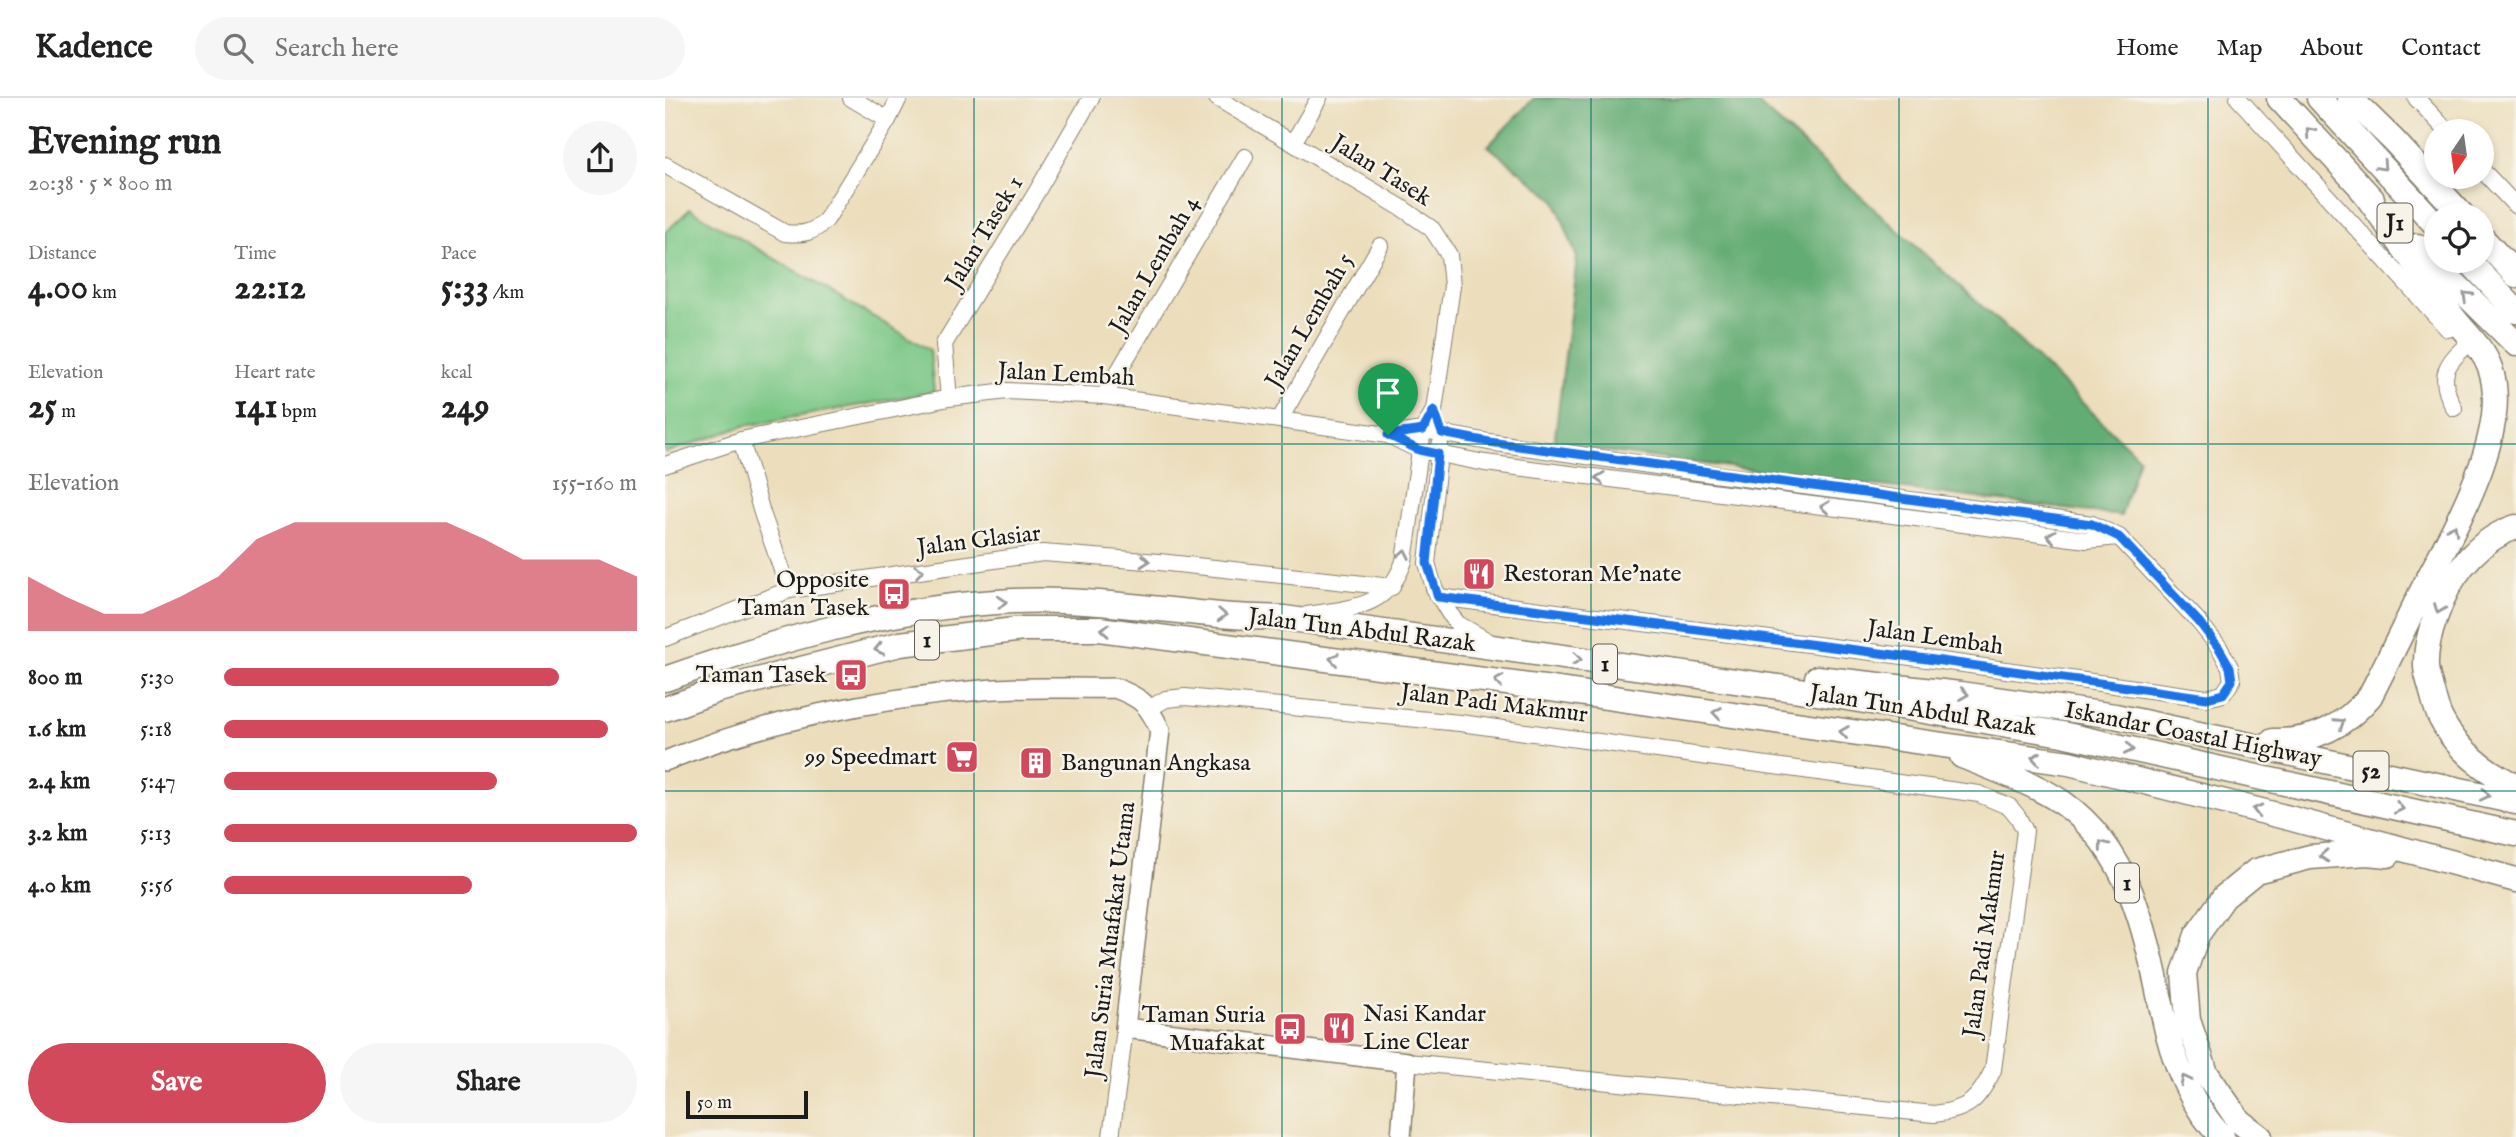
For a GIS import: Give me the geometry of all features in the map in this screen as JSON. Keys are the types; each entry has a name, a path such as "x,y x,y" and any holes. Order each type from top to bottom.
{"highway":[{"name":"J1","path":"2279,98 2361,188 2516,344"},
{"name":"J1","path":"2319,98 2424,212"},
{"path":"2350,98 2451,203"},
{"path":"2226,739 2291,741 2311,738 2343,722 2357,711 2370,696 2465,507 2488,448 2494,387 2491,370 2481,349 2468,343 2454,318 2361,188"},
{"path":"2494,251 2516,275"},
{"path":"2480,273 2516,312"},
{"path":"2516,527 2487,543 2458,569 2431,631 2425,667 2439,717 2448,732 2484,767 2516,786"},
{"name":"Jalan Tun Abdul Razak","path":"665,678 776,644 868,620 948,606 1014,601 1105,603 1284,618 1793,689 2062,734 2516,834"},
{"name":"Jalan Tun Abdul Razak","path":"665,709 732,687 900,644 1023,629 1099,629 1544,688 1904,740"},
{"name":"Iskandar Coastal Highway","path":"1701,678 1791,675 1960,694 2115,716 2516,802"},
{"name":"Iskandar Coastal Highway","path":"1904,740 2069,763 2289,818 2516,880"},
{"name":"1","path":"1904,740 1954,753 2043,792 2064,804 2098,838 2122,869 2140,914 2167,1034 2181,1075 2203,1113 2222,1137"},
{"path":"2260,1137 2239,1121 2206,1073 2188,1020 2184,974 2197,935 2224,897 2256,872 2277,865 2310,858 2367,853 2441,859"}],"street":[{"path":"851,98 888,120"},
{"path":"665,165 785,233 801,235 815,231 826,220 899,98"},
{"name":"Jalan Tasek 1","path":"949,398 944,344 1091,98"},
{"name":"Jalan Tasek","path":"1217,98 1402,208 1432,229 1449,255 1452,286 1434,410 1423,430 1404,561 1392,587"},
{"path":"1293,143 1319,98"},
{"path":"2238,98 2468,343 2445,371 2444,385 2454,408"},
{"path":"2416,98 2436,119"},
{"name":"Jalan Lembah 4","path":"1104,396 1245,157"},
{"path":"2494,183 2516,206"},
{"name":"Jalan Lembah 5","path":"1280,419 1380,246"},
{"name":"Jalan Lembah","path":"665,465 741,440 949,398 1007,391 1104,396 1388,435 1423,430 1489,442 2092,524 2119,537 2150,568 2219,648 2232,674 2229,689 2223,694 2207,698 1927,659 1438,597"},
{"name":"Jalan Tasek","path":"1434,410 1442,433 1427,563 1438,597 1458,624 1473,635 1510,649"},
{"name":"Jalan Lembah","path":"1388,435 1419,450 1485,463 2087,540 2119,537"},
{"path":"741,440 762,513 789,590"},
{"path":"1703,492 1705,472"},
{"path":"1945,523 1948,504"},
{"name":"Jalan Glasiar","path":"665,638 789,590 1043,553 1159,562 1392,587"},
{"path":"1284,618 1377,600 1392,587"},
{"path":"665,761 778,723 882,702 983,690 1115,688 1136,695 1150,708"},
{"name":"Jalan Padi Makmur","path":"1125,1027 1407,1062 1934,1114 1954,1111 1972,1103 1984,1089 1993,1070 2025,831 2010,807 1979,794 1813,770 1460,723 1185,697 1166,699 1150,708"},
{"name":"Jalan Suria Muafakat Utama","path":"1111,1137 1160,730 1150,708"},
{"path":"1402,1130 1407,1062"}],"green space":[{"path":"1534,98 1752,98 2007,329 2139,458 2121,516 1554,445 1577,258 1555,200 1488,146"},
{"path":"690,209 930,350 934,392 744,426 665,453 665,233"}],"place":[{"name":"Restoran Me’nate","path":"1479,574"},
{"name":"Opposite Taman Tasek","path":"894,594"},
{"name":"Taman Tasek","path":"851,675"},
{"name":"99 Speedmart","path":"962,757"},
{"name":"Bangunan Angkasa","path":"1036,763"},
{"name":"Nasi Kandar Line Clear","path":"1339,1028"},
{"name":"Taman Suria Muafakat","path":"1290,1029"}],"route":[{"path":"1434,410 1442,433 1489,442 2092,524 2119,537 2199,622 2230,667 2232,681 2223,694 2207,698 1685,627 1438,597 1427,563 1438,454 1419,450 1388,435 1423,430 1434,410"}]}
